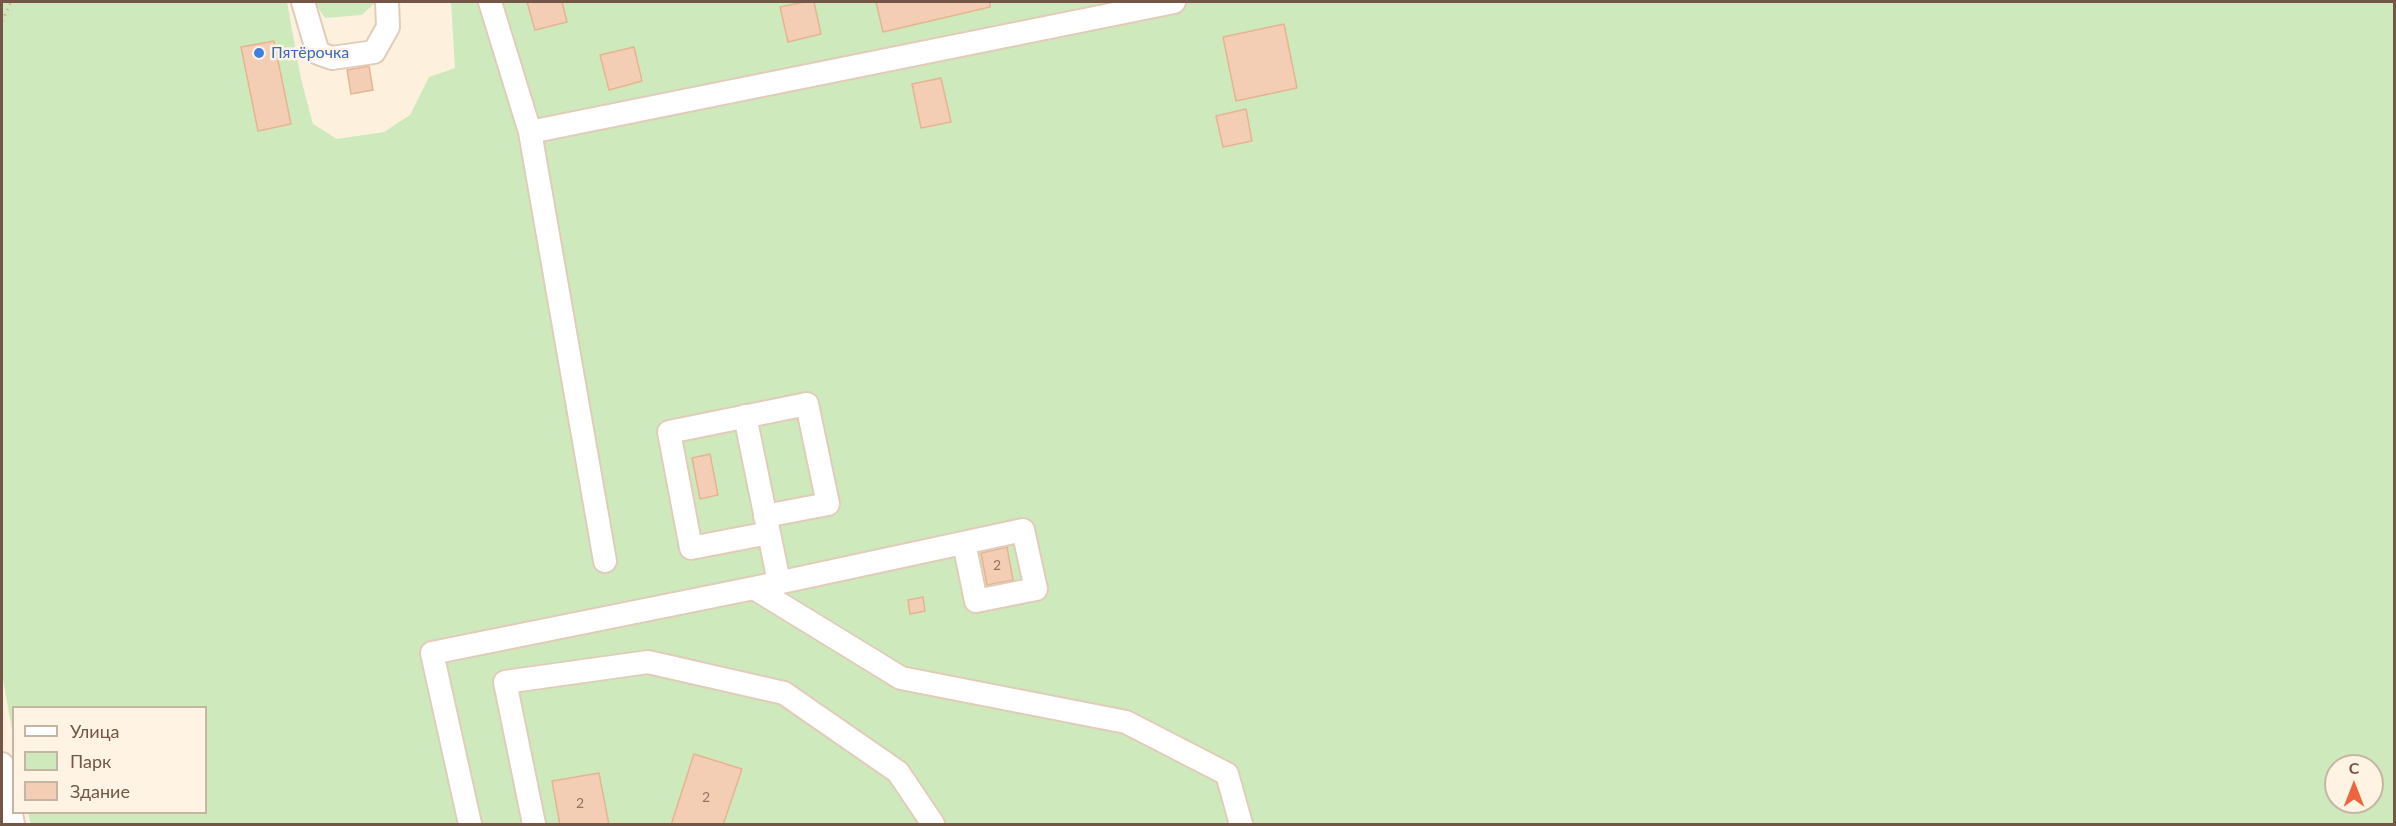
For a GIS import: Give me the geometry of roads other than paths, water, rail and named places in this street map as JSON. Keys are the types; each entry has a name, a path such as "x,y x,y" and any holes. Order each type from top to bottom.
{"lane":[{"path":"303,2 318,53 333,57 374,52 388,27 387,2"},
{"path":"490,2 530,132 605,561"},
{"path":"530,132 1174,2"},
{"path":"807,404 828,504 692,548 669,432 745,416 807,404"},
{"path":"745,416 779,582"},
{"path":"470,825 432,653 963,543"},
{"path":"754,588 901,678 1126,722 1227,774 1241,825"},
{"path":"534,825 505,682 648,662 784,693 898,772 933,825"},
{"path":"2,764 13,825"}],"place":[{"name":"Пятёрочка","path":"259,53"}]}
